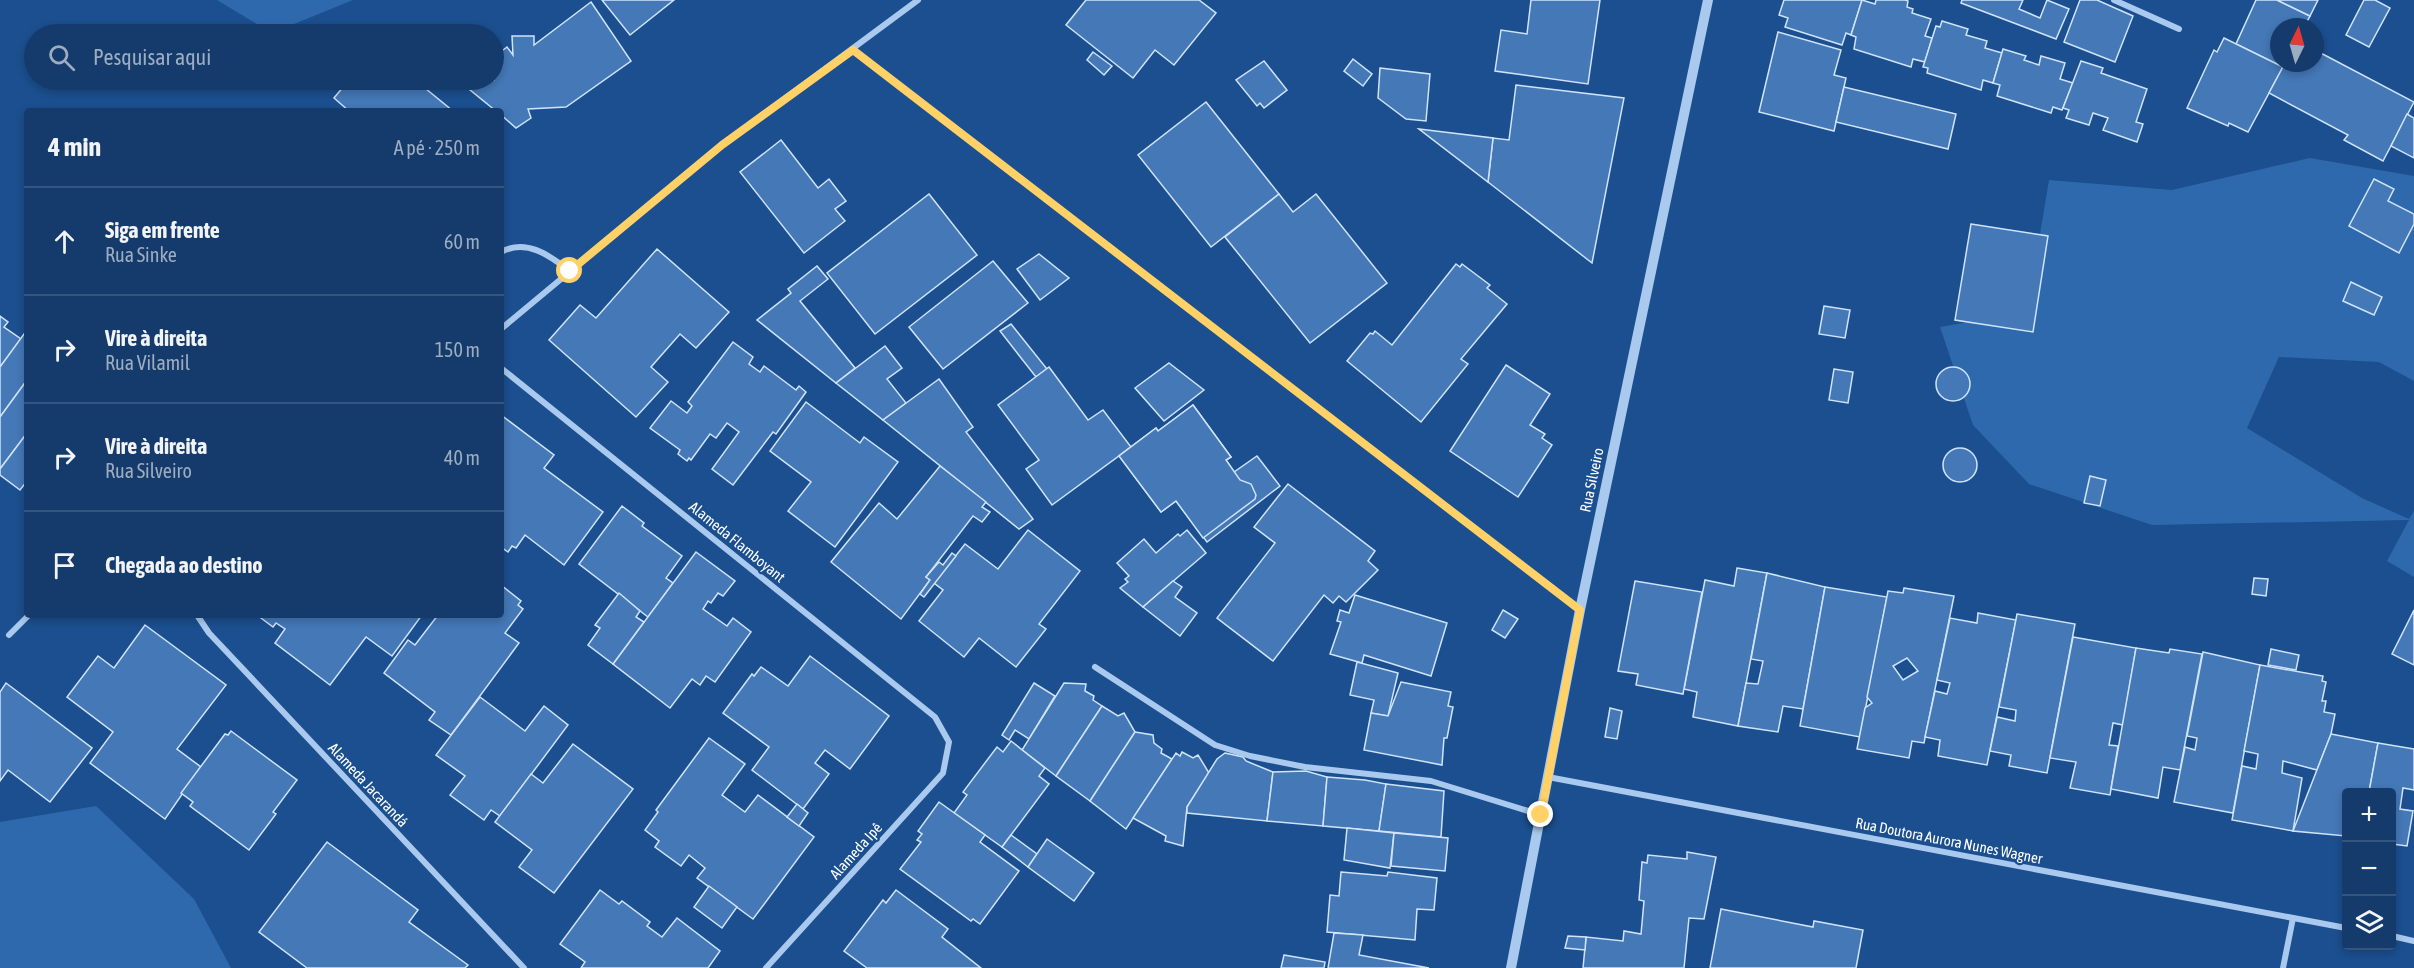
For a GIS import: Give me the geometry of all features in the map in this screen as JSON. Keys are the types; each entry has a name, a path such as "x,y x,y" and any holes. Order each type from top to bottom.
{"street":[{"path":"504,326 722,145 918,0"},
{"name":"Rua Silveiro","path":"1511,968 1580,610 1708,0"},
{"path":"2114,0 2179,29"},
{"path":"853,50 1580,610"},
{"path":"504,251 527,247 542,251 570,271"},
{"name":"Alameda Flamboyant","path":"504,370 936,717 949,742"},
{"path":"9,635 25,618"},
{"name":"Alameda Jacarandá","path":"199,618 209,633 524,968"},
{"path":"1095,667 1215,745 1276,762 1305,767 1431,781 1541,815"},
{"name":"Alameda Ipê","path":"766,968 943,772 949,742"},
{"name":"Rua Doutora Aurora Nunes Wagner","path":"1548,777 2342,927"},
{"path":"2283,968 2293,918"},
{"path":"2396,937 2414,941"}],"shaded area":[{"path":"217,0 353,0 294,24 257,24"},
{"path":"2310,158 2414,176 2414,381 2379,362 2279,357 2247,428 2362,498 2409,519 2414,511 2414,577 2387,561 2409,520 2152,525 2029,484 1973,425 1940,327 2027,312 2049,180 2172,190"},
{"path":"96,806 194,899 231,968 0,968 0,822"}],"building":[{"path":"602,0 674,0 630,35"},
{"path":"1086,0 1199,0 1216,13 1174,65 1155,50 1133,78 1066,25"},
{"path":"1531,0 1600,0 1588,84 1495,71 1501,30 1527,34"},
{"path":"1784,0 1862,0 1851,35 1846,33 1842,45 1785,27 1788,18 1779,15"},
{"path":"1862,0 1875,4 1876,0 1905,0 1908,1 1907,7 1913,9 1912,13 1931,19 1925,36 1932,38 1925,62 1913,59 1911,67 1854,49 1856,37 1851,35"},
{"path":"1962,0 2023,0 2019,9 2040,18 2047,0 2069,9 2056,39 1961,3"},
{"path":"2080,0 2097,0 2133,16 2115,62 2064,42"},
{"path":"2256,0 2277,0 2310,16 2309,18 2270,18 2270,61 2236,44"},
{"path":"2277,0 2318,0 2310,16"},
{"path":"2364,0 2375,0 2390,8 2369,47 2346,35"},
{"path":"591,2 631,61 566,107 528,109 531,118 516,128 504,118 504,108 492,108 470,90 504,90 504,49 507,47 513,55 512,36 534,36 534,45"},
{"path":"1942,21 1968,29 1966,35 1987,41 1985,48 2002,53 1993,83 1983,80 1981,90 1927,73 1928,68 1923,67 1936,26 1940,27"},
{"path":"1778,32 1841,50 1834,75 1846,78 1834,131 1759,112"},
{"path":"2224,38 2270,61 2270,72 2280,72 2248,132 2187,108 2214,50 2217,52"},
{"path":"2003,49 2026,56 2024,60 2039,65 2041,56 2065,63 2060,79 2073,83 2062,110 2053,107 2051,113 1997,96 2000,85 1993,83"},
{"path":"1093,52 1112,66 1104,75 1087,60"},
{"path":"2324,55 2414,102 2383,161 2344,140 2348,135 2269,93 2280,72 2324,72"},
{"path":"1353,59 1372,74 1363,86 1344,71"},
{"path":"1264,61 1287,90 1264,108 1260,103 1257,106 1236,80"},
{"path":"2081,61 2103,68 2101,73 2147,89 2136,122 2143,124 2137,142 2103,130 2108,118 2093,113 2089,125 2066,118 2069,110 2063,108"},
{"path":"1380,68 1430,74 1426,121 1406,119 1378,98"},
{"path":"1516,85 1624,98 1592,263 1488,182 1493,138 1509,140"},
{"path":"1844,87 1956,114 1948,149 1836,122"},
{"path":"341,90 427,90 449,108 346,108 334,98"},
{"path":"1206,102 1279,194 1211,247 1138,155"},
{"path":"2407,114 2414,118 2414,158 2391,146"},
{"path":"1419,129 1493,138 1488,182"},
{"path":"781,140 818,188 829,179 846,201 835,209 845,221 804,253 740,172"},
{"path":"2374,179 2394,189 2388,201 2414,214 2414,224 2399,253 2349,226"},
{"path":"929,194 977,255 875,334 827,273"},
{"path":"1279,194 1293,212 1316,194 1387,283 1310,343 1225,237"},
{"path":"1971,224 2048,236 2033,332 1955,320"},
{"path":"657,249 729,312 696,348 680,334 651,367 668,382 636,417 549,340 580,305 596,318"},
{"path":"1039,254 1069,278 1040,300 1017,269"},
{"path":"993,261 1028,303 943,369 909,327"},
{"path":"1456,264 1460,267 1462,264 1490,285 1487,288 1507,304 1461,359 1468,364 1421,422 1347,361 1370,333 1373,334 1375,331 1392,345"},
{"path":"817,266 828,279 800,301 855,368 836,383 757,320 791,293 788,289"},
{"path":"2351,282 2382,297 2374,315 2343,301"},
{"path":"1824,306 1850,310 1845,338 1819,334"},
{"path":"0,316 8,322 4,327 21,339 0,367"},
{"path":"1011,324 1047,369 1036,377 1000,331"},
{"path":"24,334 24,384 0,417 0,367"},
{"path":"733,342 753,357 749,364 760,372 764,366 796,390 799,386 806,392 776,434 773,432 733,485 712,469 739,432 727,423 716,438 710,434 691,460 689,458 687,461 678,454 680,450 650,428 671,401 687,413 692,406 688,402"},
{"path":"885,346 902,368 887,379 906,403 883,420 836,383"},
{"path":"1169,363 1204,390 1164,421 1135,388"},
{"path":"1506,365 1550,394 1530,425 1545,434 1542,438 1552,445 1518,497 1450,451"},
{"path":"1049,367 1088,420 1103,410 1131,447 1052,505 1026,469 1039,460 998,405"},
{"path":"1953,367 1965,372 1970,384 1965,396 1953,401 1941,396 1936,384 1941,372"},
{"path":"1834,369 1853,372 1848,403 1829,400"},
{"path":"939,379 973,427 966,432 1033,519 1019,529 883,420"},
{"path":"24,384 24,437 0,469 0,417"},
{"path":"806,402 860,443 864,437 898,462 835,547 788,511 811,482 770,451"},
{"path":"1193,405 1231,457 1226,460 1234,472 1257,456 1280,486 1207,542 1176,501 1161,512 1119,456 1156,428 1158,431"},
{"path":"1193,405 1231,457 1226,460 1240,480 1251,484 1256,495 1255,499 1203,538 1176,501 1161,512 1119,456 1156,428 1158,431"},
{"path":"504,417 554,455 544,468 603,512 564,565 525,535 516,548 512,546 508,552 504,549"},
{"path":"24,437 24,485 20,490 0,475 0,469"},
{"path":"1960,448 1972,453 1977,465 1972,477 1960,482 1948,477 1943,465 1948,453"},
{"path":"940,466 986,502 982,507 990,512 982,522 973,516 926,577 930,580 901,619 831,562 879,503 897,519"},
{"path":"2090,476 2106,480 2100,506 2084,503"},
{"path":"1288,484 1375,551 1368,561 1378,570 1346,602 1339,596 1333,603 1324,595 1273,661 1217,618 1275,543 1254,527"},
{"path":"622,506 644,523 642,526 682,556 666,578 673,583 648,617 579,564"},
{"path":"1028,530 1080,571 1039,624 1046,629 1016,667 979,638 964,657 919,621 943,590 934,583 965,544 998,569"},
{"path":"1187,530 1206,553 1143,607 1120,588 1128,582 1125,579 1129,576 1117,563 1144,539 1156,553 1178,534 1180,536"},
{"path":"696,552 735,581 723,596 718,593 711,603 708,601 703,609 727,626 733,618 751,632 715,682 706,676 700,685 692,679 670,708 613,664"},
{"path":"952,553 956,556 924,597 920,594 930,580 926,577 939,562 943,565"},
{"path":"1737,568 1767,573 1738,726 1693,717 1697,692 1684,689 1705,580 1734,586"},
{"path":"1767,573 1825,587 1803,709 1783,706 1778,732 1738,726 1746,683 1758,684 1763,661 1751,659"},
{"path":"2254,578 2268,579 2266,596 2252,594"},
{"path":"1173,581 1182,587 1175,597 1197,613 1180,636 1143,607"},
{"path":"1635,581 1702,592 1683,694 1636,685 1638,674 1618,671"},
{"path":"504,587 521,601 518,605 523,609 505,633 519,643 451,735 429,720 435,712 384,673 408,640 415,645 436,618 504,618"},
{"path":"1825,587 1887,597 1860,737 1800,726"},
{"path":"1904,588 1954,596 1924,743 1912,741 1909,758 1857,749 1865,708 1872,703 1867,697 1888,591 1903,593","holes":["1907,658 1918,671 1903,680 1893,666"]},
{"path":"619,593 640,611 636,617 644,622 613,664 588,645 600,628 595,625"},
{"path":"1355,595 1447,623 1431,676 1364,655 1362,663 1330,654 1341,622 1337,621 1340,610 1349,613"},
{"path":"1503,610 1518,619 1505,638 1492,630"},
{"path":"2414,610 2414,665 2392,654"},
{"path":"1978,613 2016,620 1987,765 1938,756 1940,740 1925,737 1935,691 1947,694 1950,683 1937,680 1950,618 1977,623"},
{"path":"2017,614 2075,624 2047,773 2009,766 2011,755 1990,751 1997,717 2015,721 2016,710 1999,707"},
{"path":"261,618 420,618 392,656 366,637 330,685 275,643 285,629 276,623 273,627"},
{"path":"145,625 226,685 177,749 201,767 165,819 90,763 113,732 67,697 98,656 114,668"},
{"path":"2073,637 2136,648 2123,725 2113,723 2109,745 2118,746 2110,795 2070,788 2076,762 2050,758"},
{"path":"2136,648 2169,653 2170,649 2202,654 2180,770 2163,767 2158,798 2111,789"},
{"path":"2271,649 2299,655 2296,670 2268,665"},
{"path":"2203,652 2260,665 2233,813 2174,802 2185,747 2195,750 2197,738 2187,736"},
{"path":"810,656 889,716 850,769 825,750 815,763 829,774 803,809 752,770 769,747 723,713 752,674 754,676 761,667 788,686"},
{"path":"1357,662 1398,673 1388,716 1371,713 1374,700 1350,695"},
{"path":"2260,665 2323,676 2322,681 2326,682 2322,701 2326,701 2324,712 2335,714 2331,734 2317,770 2283,761 2282,773 2302,778 2293,831 2232,820 2242,766 2256,769 2258,754 2244,751"},
{"path":"1401,682 1451,692 1448,706 1453,707 1447,738 1444,738 1442,765 1364,750 1371,713 1388,716"},
{"path":"6,683 92,748 50,802 8,770 0,781 0,692"},
{"path":"1034,683 1055,696 1029,739 1015,730 1009,740 1002,735"},
{"path":"1064,683 1086,684 1085,691 1094,696 1093,700 1102,706 1056,776 1022,750"},
{"path":"480,697 525,731 544,706 568,725 500,816 491,810 484,820 450,795 465,776 436,755"},
{"path":"1102,706 1118,716 1124,713 1135,732 1090,801 1056,776"},
{"path":"1610,708 1622,711 1617,739 1605,737"},
{"path":"231,731 297,780 273,812 276,814 249,850 190,806 193,802 181,793 225,734 228,735"},
{"path":"1135,732 1153,735 1154,743 1162,749 1161,753 1172,759 1126,829 1090,801"},
{"path":"2331,734 2378,743 2370,788 2342,788 2342,836 2293,831"},
{"path":"709,738 745,764 722,795 745,812 758,795 814,837 753,919 697,878 705,868 689,855 681,866 655,847 659,841 645,830 658,812 656,810"},
{"path":"1011,741 1045,768 1039,776 1049,784 1002,847 954,813 967,795 963,792 997,747 1003,752"},
{"path":"2378,743 2414,749 2414,790 2403,788 2400,809 2413,811 2407,846 2396,845 2396,788 2370,788"},
{"path":"573,744 633,789 554,893 519,867 532,850 495,822 531,774 543,783"},
{"path":"1182,752 1193,758 1198,755 1209,773 1187,807 1183,846 1165,841 1166,836 1133,818 1176,753 1180,756"},
{"path":"1225,753 1243,757 1246,761 1273,772 1267,821 1187,813 1187,807 1217,759"},
{"path":"1306,771 1327,777 1323,826 1267,821 1273,772"},
{"path":"1327,777 1386,784 1379,831 1323,826"},
{"path":"1386,784 1444,791 1441,837 1379,831"},
{"path":"939,802 985,835 980,842 1019,871 980,924 973,919 971,921 900,869 921,842 917,840 922,834 918,831"},
{"path":"797,804 808,813 799,826 787,817"},
{"path":"1347,828 1394,833 1390,868 1344,860"},
{"path":"1394,833 1448,838 1445,871 1391,866"},
{"path":"1011,835 1037,854 1028,867 1002,847"},
{"path":"1047,839 1094,873 1074,901 1028,867"},
{"path":"327,842 418,910 409,922 468,965 465,968 307,968 259,932"},
{"path":"1687,852 1716,857 1704,919 1689,918 1684,968 1583,968 1586,937 1623,941 1624,931 1641,934 1644,901 1639,900 1642,862 1647,863 1648,855 1687,859"},
{"path":"1341,872 1387,876 1388,872 1437,878 1434,910 1417,909 1415,940 1327,932 1330,895 1339,896"},
{"path":"709,886 737,907 722,928 694,907"},
{"path":"600,890 619,904 622,901 650,922 647,926 662,937 677,918 720,951 708,968 581,968 585,962 560,944"},
{"path":"896,890 948,929 942,937 981,968 867,968 844,951 883,900 886,903"},
{"path":"1721,909 1813,927 1814,921 1863,930 1856,968 1710,968"},
{"path":"1334,933 1363,935 1359,955 1429,968 1328,968"},
{"path":"1568,936 1586,937 1585,950 1565,948"},
{"path":"1284,955 1325,962 1324,968 1281,968"}],"route":[{"path":"570,271 722,145 853,50 1580,610 1541,815"}]}
